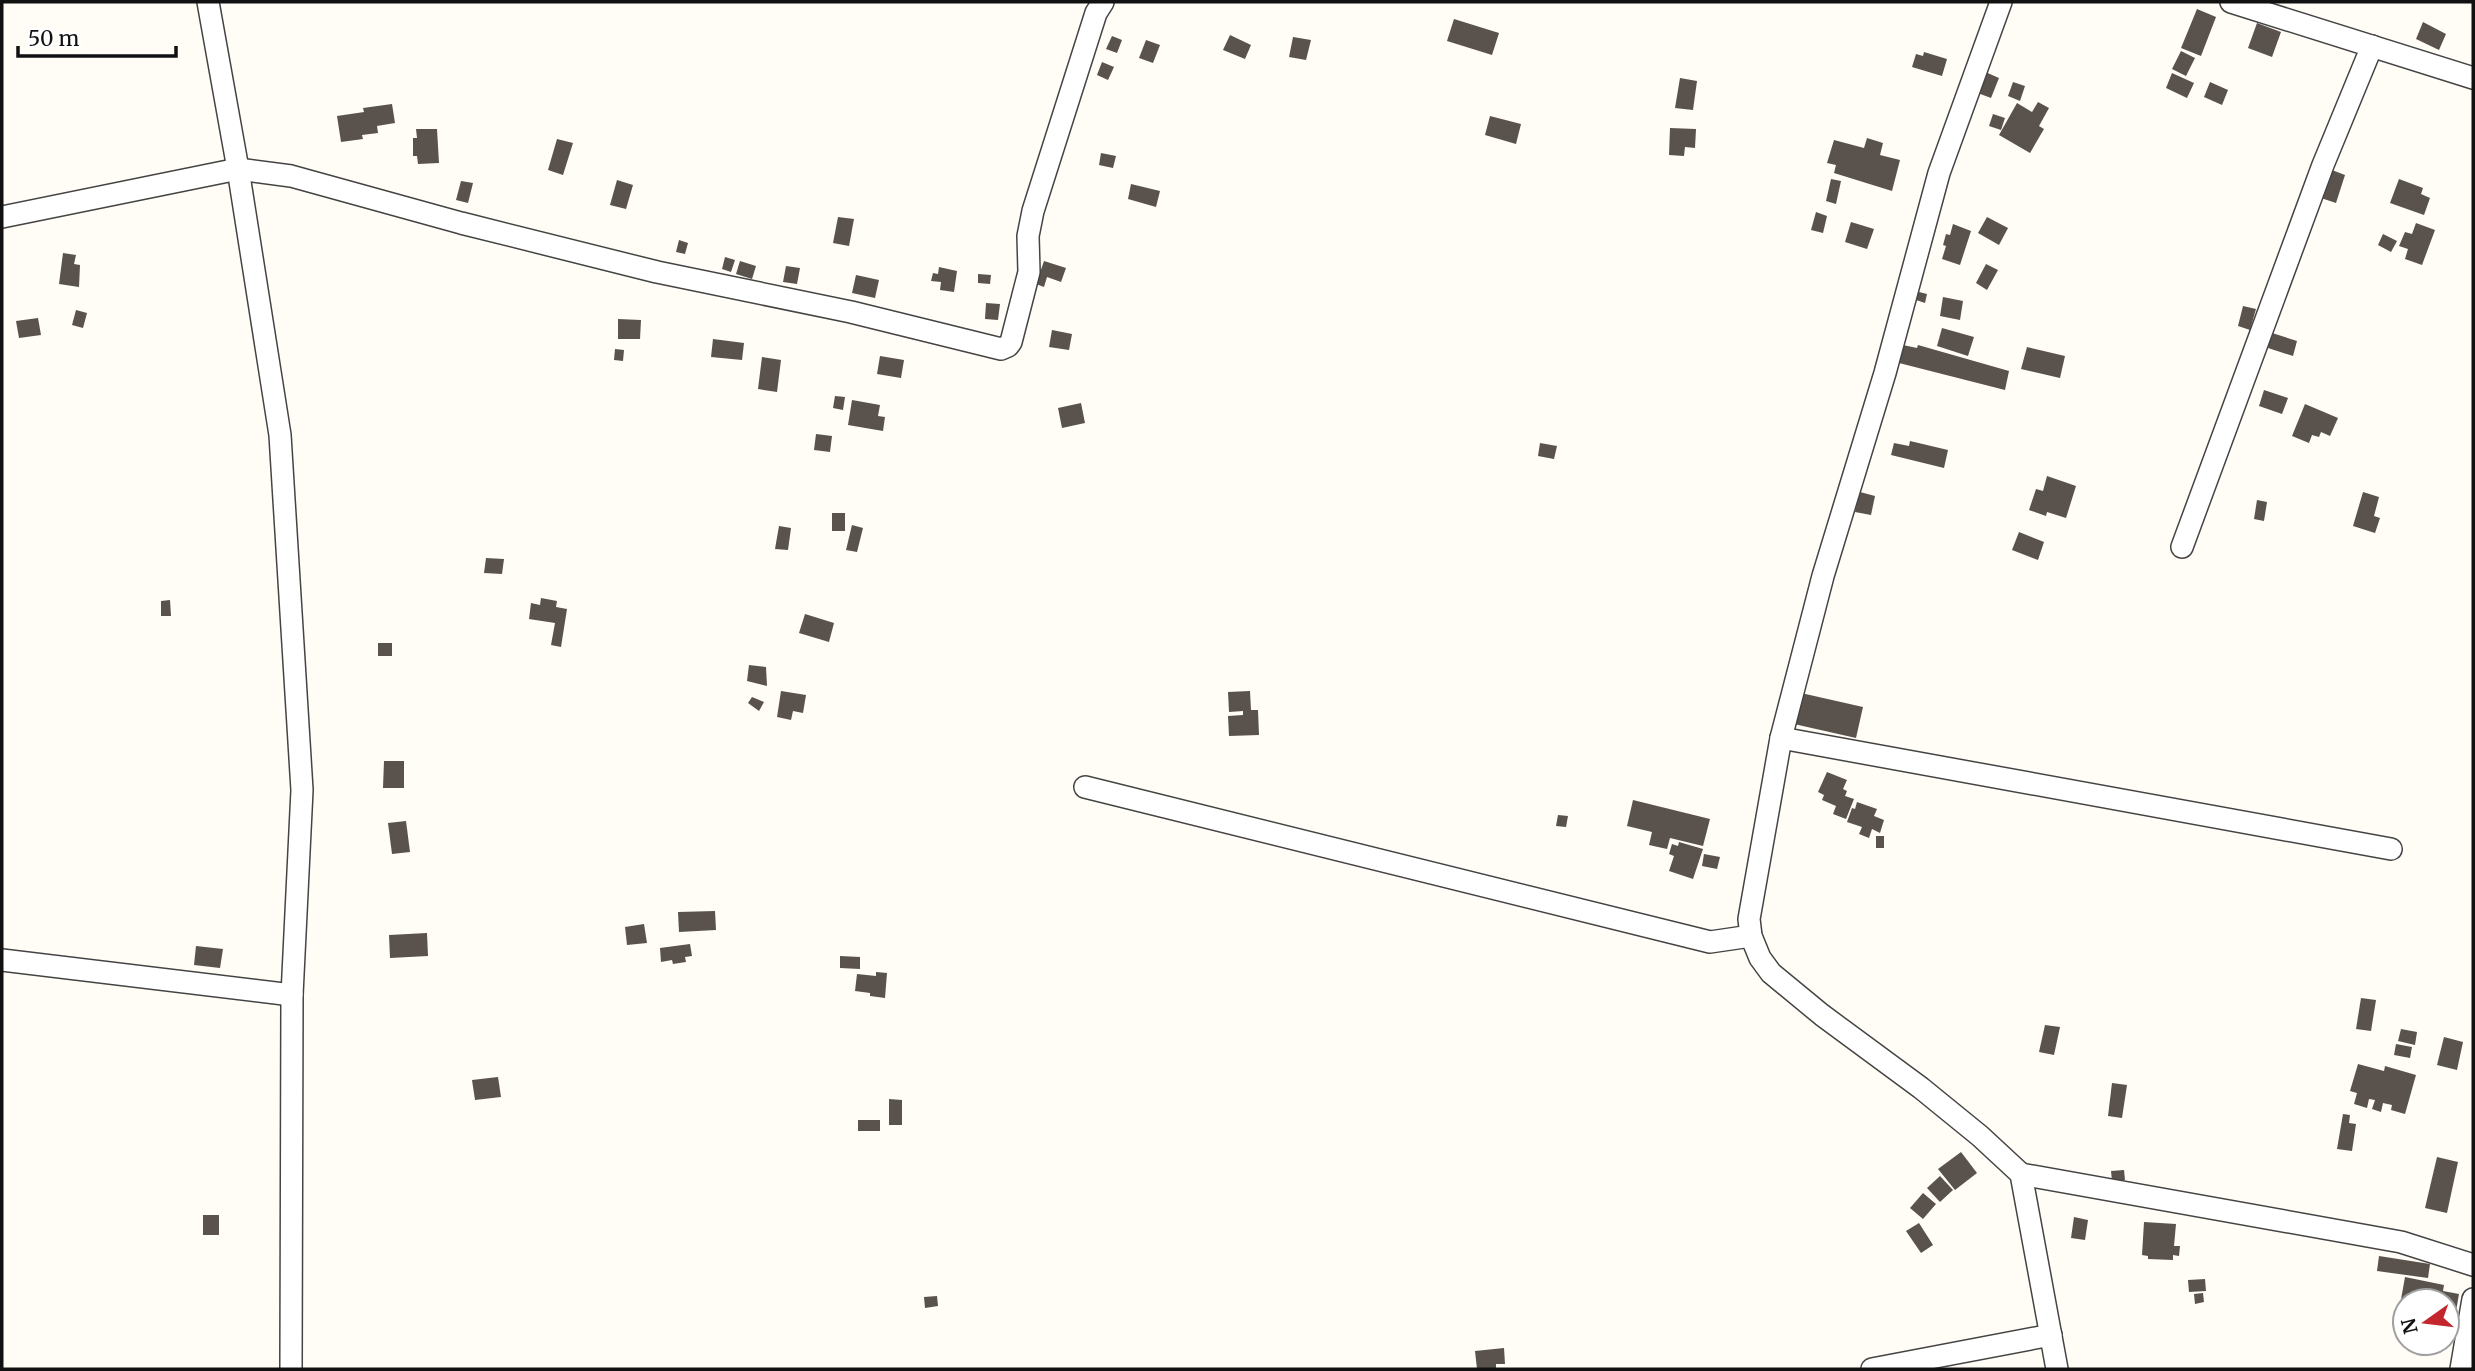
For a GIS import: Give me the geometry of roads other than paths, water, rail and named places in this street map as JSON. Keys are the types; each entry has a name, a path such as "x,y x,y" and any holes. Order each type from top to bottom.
{"street":[{"path":"208,2 238,169 280,435 302,790 292,995 291,1369"},
{"path":"2,217 238,169 291,176 461,223 657,272 850,312 1001,349 1011,342 1029,272 1028,236 1033,211 1096,13 1103,2"},
{"path":"2001,2 1939,173 1885,373 1823,576 1781,738 1749,919 1751,936 1760,958 1772,973 1822,1015 1921,1088 2021,1174 2401,1242 2473,1265"},
{"path":"2231,2 2473,78"},
{"path":"2182,547 2323,165 2372,46"},
{"path":"1781,738 2391,849"},
{"path":"1085,788 1710,942 1751,936"},
{"path":"2,960 292,995"},
{"path":"2021,1174 2057,1369"},
{"path":"2461,1369 2473,1299"},
{"path":"1872,1369 2050,1335"}]}
